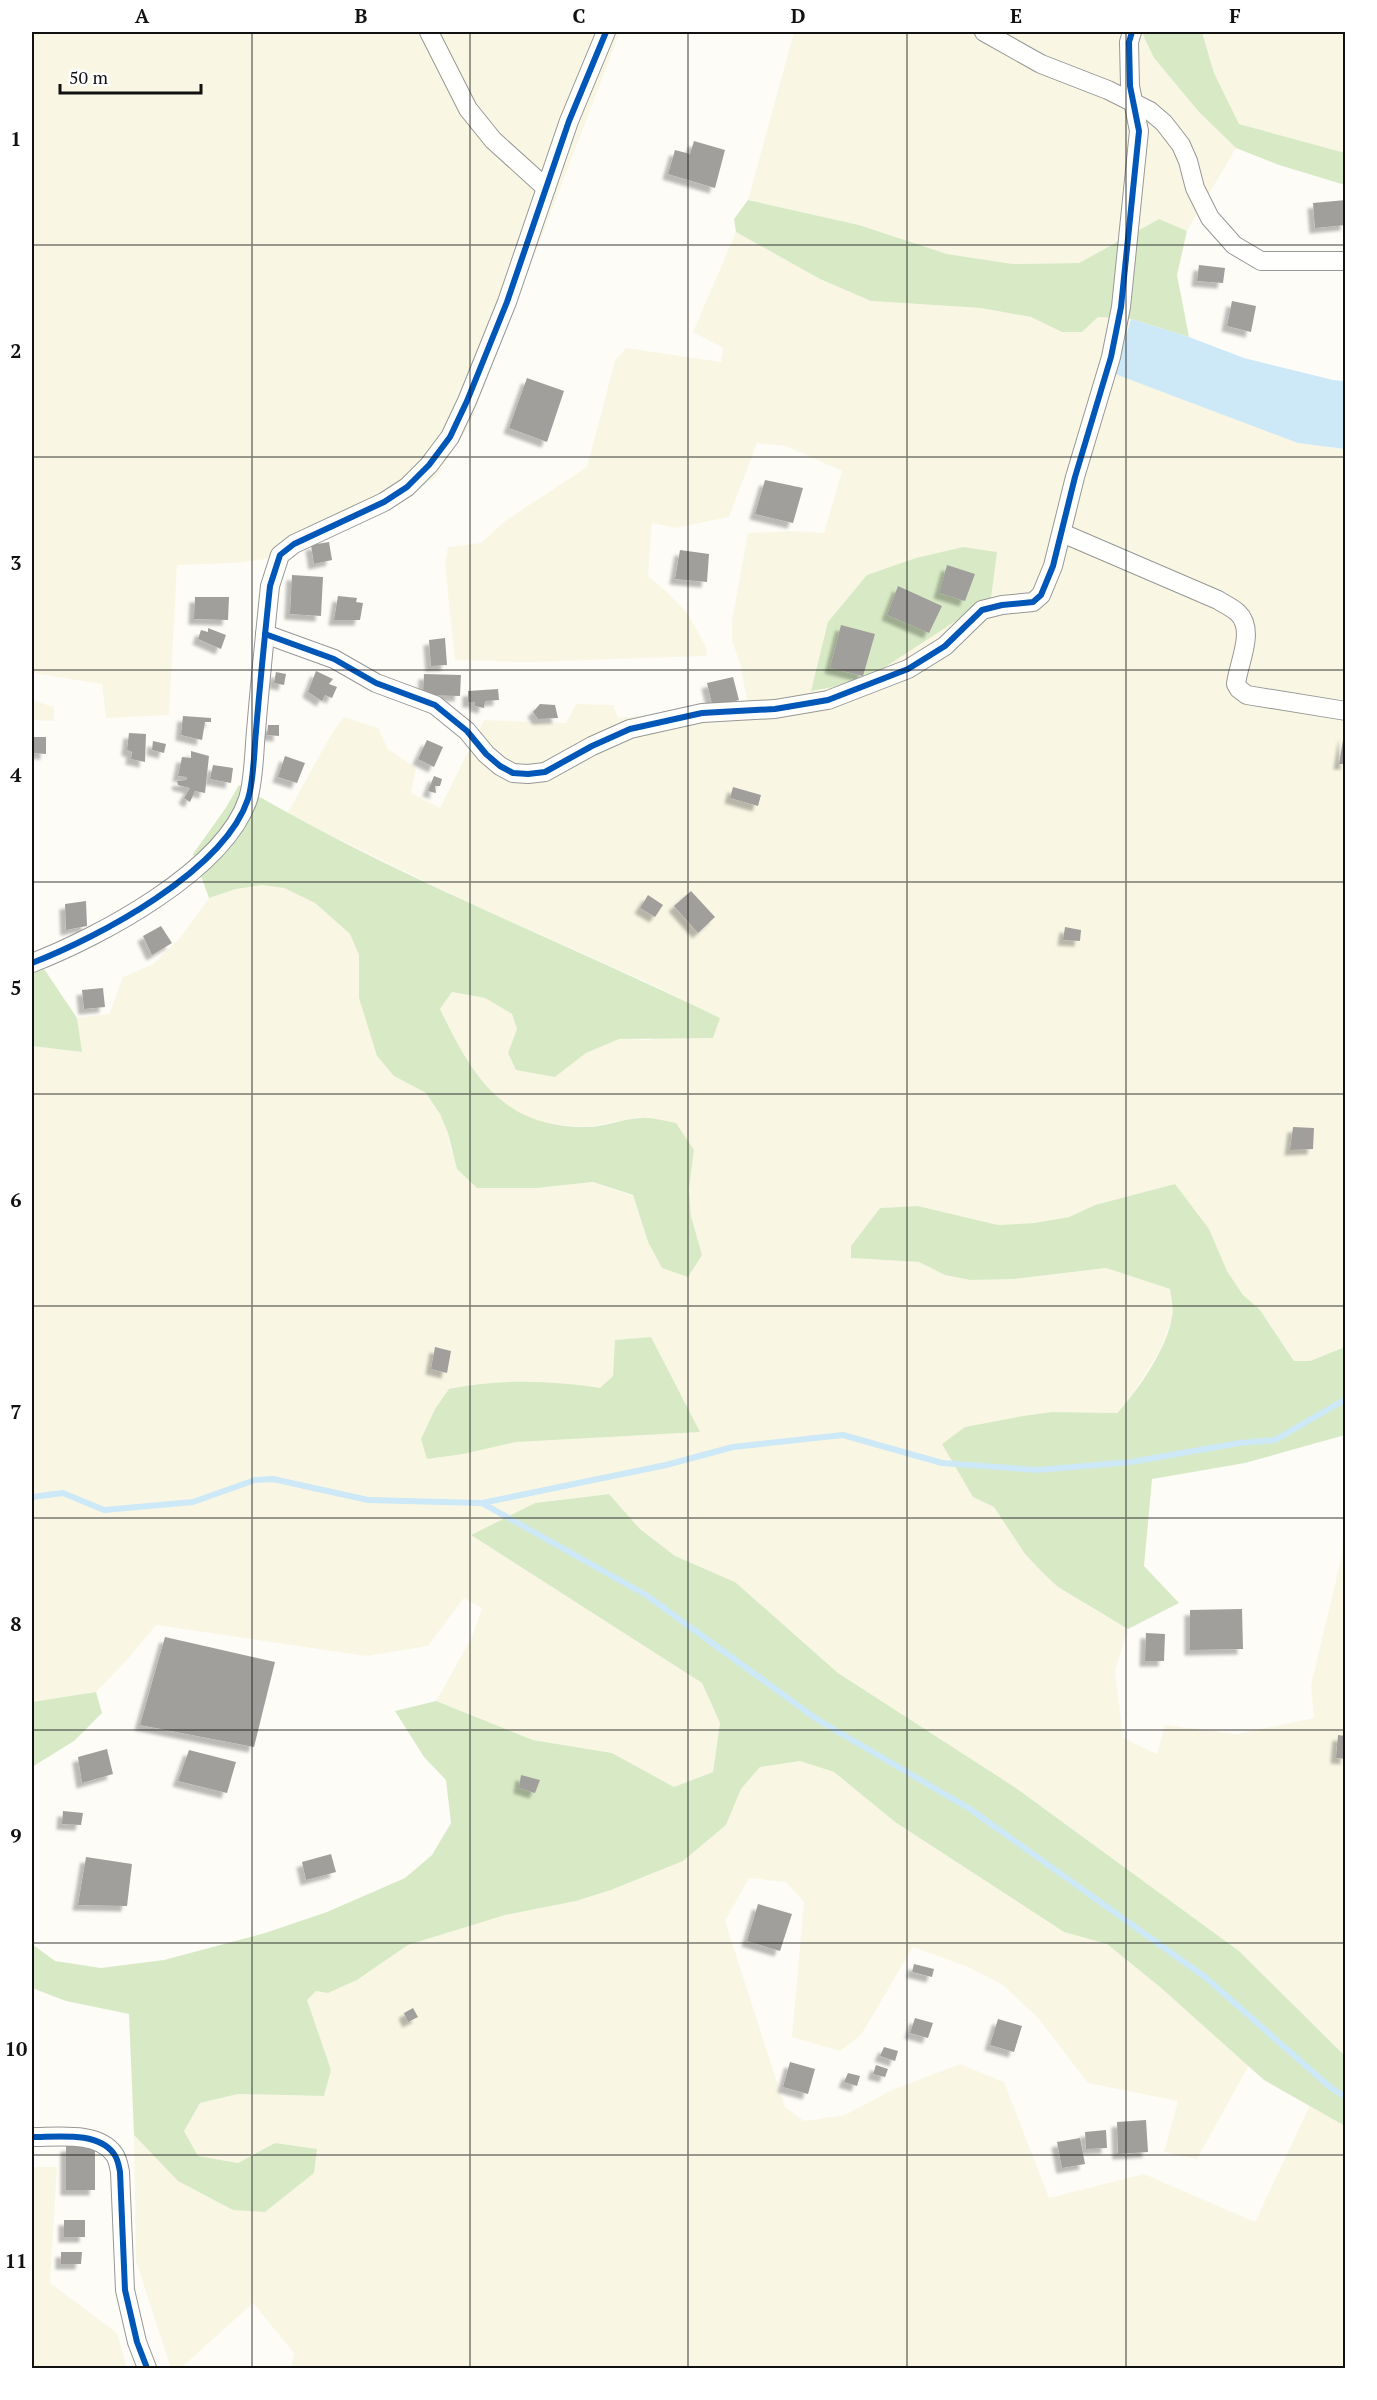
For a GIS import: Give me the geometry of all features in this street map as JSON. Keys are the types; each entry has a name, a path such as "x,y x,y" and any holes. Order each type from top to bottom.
{"street":[{"path":"429,32 468,109 493,140 546,188"},
{"path":"32,963 95,935 141,909 184,877 229,835 248,799 270,586 280,555 294,544 384,502 407,487 429,465 450,437 507,302 569,122 606,32"},
{"path":"984,32 1041,64 1108,90 1150,111 1164,123 1181,145 1195,188 1210,218 1234,245 1261,261 1346,261"},
{"path":"265,634 334,659 376,683 435,705 467,731 486,754 500,766 513,773 528,774 546,772 592,746 630,729 702,713 775,709 828,700 908,669 945,646 982,610 1002,605 1033,602 1041,595 1053,566 1075,477 1111,357 1121,307 1139,131 1130,86 1129,42 1131,32"},
{"path":"1062,533 1218,600 1238,612 1244,621 1246,637 1236,684 1247,695 1346,711"},
{"path":"32,2137 84,2138 102,2142 115,2155 120,2172 124,2290 137,2342 147,2368"}],"shaded area":[{"path":"32,32 620,32 469,426 436,477 384,512 347,525 289,556 235,563 177,565 169,715 106,718 102,684 32,673"},
{"path":"794,32 1143,32 1154,58 1199,112 1236,148 1187,231 1158,219 1079,263 1013,264 947,254 859,225 748,200"},
{"path":"1202,32 1345,32 1345,153 1239,124 1214,73"},
{"path":"736,232 820,279 871,301 981,308 1031,317 1063,332 1082,332 1097,317 1131,319 1115,373 1298,443 1345,449 1345,1347 1310,1361 1294,1361 1260,1310 1243,1295 1227,1271 1209,1229 1095,1205 1069,1217 1034,1223 998,1225 918,1206 880,1208 851,1246 851,1258 919,1262 945,1275 970,1280 1014,1279 1106,1268 1170,1289 1173,1316 1159,1352 1129,1400 1116,1413 1052,1412 965,1427 973,1497 994,1507 1025,1554 1058,1587 1128,1629 1115,1671 1123,1738 1157,1754 1165,1725 1237,1734 1314,1718 1311,1685 1342,1555 1345,1503 1345,2056 1239,1951 1016,1788 838,1673 735,1582 675,1556 640,1529 609,1494 535,1503 471,1535 702,1683 720,1723 713,1772 674,1787 612,1753 533,1740 436,1701 472,1637 482,1608 464,1598 428,1646 366,1656 156,1625 128,1659 96,1692 32,1702 32,1046 81,1051 77,1018 109,1014 123,977 153,964 180,938 209,898 236,889 262,885 284,888 315,903 350,934 359,955 360,998 394,1076 426,1093 440,1114 448,1133 451,1151 536,1188 593,1182 633,1196 648,1242 702,1255 691,1216 689,1189 694,1150 641,1117 587,1127 540,1123 505,1105 482,1081 458,1047 440,1009 452,992 485,998 512,1014 517,1029 508,1053 555,1077 586,1053 619,1039 649,1040 720,1018 642,980 476,906 287,814 332,733 344,717 378,728 388,749 416,768 411,793 440,808 484,720 566,723 576,704 613,705 618,718 748,706 740,663 732,641 732,620 748,533 793,531 824,533 842,471 786,446 757,443 729,517 675,528 652,523 648,576 688,614 707,649 706,656 529,662 455,660 445,565 448,547 481,543 505,521 587,467 615,361 626,348 721,362 723,348 693,332"},
{"path":"32,700 54,707 54,721 32,720"},
{"path":"800,1761 834,1772 895,1822 1064,1932 1107,1944 1249,2065 1197,2159 1164,2152 1178,2101 1088,2083 1038,2018 1003,1985 968,1967 913,1947 861,2035 840,2051 792,2037 804,1902 786,1882 749,1878 725,1921 785,2107 804,2121 845,2115 892,2090 960,2064 1004,2082 1049,2198 1144,2174 1255,2222 1310,2105 1345,2126 1345,2368 291,2368 294,2353 253,2303 181,2368 171,2368 136,2261 134,2135 179,2181 233,2210 275,2143 238,2163 198,2156 184,2131 200,2103 238,2094 324,2096 331,2070 306,2000 316,1991 328,1993 357,1980 408,1945 505,1915 576,1901 611,1890 683,1861 726,1825 741,1789 760,1767"},
{"path":"32,2167 57,2167 50,2283 117,2333 127,2368 32,2368"}],"green space":[{"path":"1143,32 1202,32 1214,73 1239,124 1345,153 1345,185 1279,165 1236,148 1199,112 1154,58"},
{"path":"748,200 859,225 947,254 1013,264 1079,263 1159,219 1187,231 1177,275 1189,337 1131,319 1098,317 1082,332 1062,332 1031,317 981,308 871,301 820,279 736,232 734,219"},
{"path":"963,547 997,552 991,598 879,671 849,684 811,691 828,622 867,575 916,558"},
{"path":"239,785 356,849 720,1018 713,1038 619,1039 586,1053 555,1077 516,1070 508,1053 517,1029 512,1014 485,998 452,992 440,1009 452,1034 479,1076 512,1108 532,1118 557,1125 586,1127 640,1118 676,1123 694,1150 689,1189 691,1216 702,1255 688,1277 662,1268 648,1242 633,1195 593,1182 536,1188 477,1188 457,1169 448,1133 440,1114 426,1093 394,1076 377,1056 359,998 359,955 350,934 315,903 284,888 262,885 236,889 209,898 193,854"},
{"path":"32,951 77,1018 82,1052 32,1046"},
{"path":"1175,1184 1209,1229 1227,1271 1243,1295 1260,1310 1294,1361 1310,1361 1345,1347 1345,1435 1245,1463 1152,1479 1144,1566 1179,1603 1128,1629 1058,1587 1043,1573 1025,1554 994,1507 973,1497 942,1444 965,1427 1023,1416 1052,1412 1117,1413 1142,1381 1164,1342 1173,1314 1170,1289 1106,1268 1014,1279 970,1280 945,1275 919,1262 851,1258 851,1246 880,1208 918,1206 998,1225 1034,1223 1069,1217 1095,1205"},
{"path":"651,1337 700,1432 516,1442 463,1454 427,1459 421,1439 435,1409 449,1389 524,1382 563,1383 600,1388 613,1376 615,1340"},
{"path":"609,1494 640,1529 675,1556 735,1582 838,1673 1016,1788 1239,1951 1345,2056 1345,2126 1264,2080 1160,1987 1107,1944 1064,1932 895,1822 834,1772 800,1761 760,1767 741,1789 726,1825 683,1861 611,1890 576,1901 505,1915 408,1945 357,1980 328,1993 316,1991 307,2000 331,2070 324,2096 238,2094 200,2103 184,2131 198,2156 238,2163 275,2143 317,2149 314,2173 265,2212 233,2210 178,2181 134,2135 129,2014 66,2001 32,1988 32,1944 55,1961 101,1968 164,1960 265,1933 327,1912 405,1878 432,1855 451,1823 446,1780 424,1757 395,1711 436,1701 533,1740 612,1753 674,1787 713,1772 720,1723 702,1683 471,1535 535,1503"},
{"path":"96,1692 102,1713 74,1741 32,1767 32,1702"}],"water":[{"path":"1131,319 1189,337 1244,358 1345,381 1345,449 1298,443 1115,374"}],"building":[{"path":"694,141 725,150 715,188 668,174 675,150 690,154"},
{"path":"1346,200 1346,225 1315,228 1313,203"},
{"path":"1199,265 1225,268 1223,283 1197,281"},
{"path":"1232,301 1256,306 1251,332 1227,326"},
{"path":"527,378 564,391 547,442 509,428"},
{"path":"765,480 803,488 793,523 755,514"},
{"path":"329,542 332,560 314,564 311,545"},
{"path":"680,550 709,554 707,582 675,579"},
{"path":"947,565 975,574 965,601 939,593"},
{"path":"292,575 323,577 321,616 290,614"},
{"path":"898,586 942,606 929,633 887,615"},
{"path":"338,596 357,598 356,602 363,603 360,620 334,620"},
{"path":"195,597 229,597 228,620 194,619"},
{"path":"841,625 875,634 863,676 830,668"},
{"path":"208,628 226,635 221,649 198,639 201,630 208,632"},
{"path":"445,638 447,665 431,666 429,640"},
{"path":"316,671 333,679 329,684 337,687 332,698 325,695 322,701 308,692"},
{"path":"276,672 286,674 284,685 274,683"},
{"path":"424,674 461,675 460,696 423,695"},
{"path":"733,677 739,700 713,708 707,683"},
{"path":"498,689 499,700 485,701 484,708 475,706 475,702 468,702 468,691"},
{"path":"540,704 555,705 558,718 538,719 533,712"},
{"path":"183,716 211,718 211,722 205,722 202,740 181,735"},
{"path":"268,725 279,725 279,736 267,735"},
{"path":"129,733 146,734 145,762 131,759 132,752 127,750"},
{"path":"1344,734 1346,764 1339,764"},
{"path":"32,737 46,737 46,754 32,753"},
{"path":"427,740 443,747 434,767 418,759"},
{"path":"153,741 166,744 164,753 152,750"},
{"path":"191,751 209,756 205,793 195,791 190,802 184,798 190,788 178,785 177,781 187,780 187,777 178,776 182,757 191,758"},
{"path":"285,756 305,763 297,783 278,777"},
{"path":"213,765 233,768 231,783 210,779"},
{"path":"434,776 442,779 440,786 435,786 436,793 428,791"},
{"path":"733,787 761,795 758,806 730,798"},
{"path":"691,891 715,917 698,933 674,906"},
{"path":"648,895 663,905 655,917 640,908"},
{"path":"86,901 87,926 66,930 65,904"},
{"path":"161,926 172,943 152,955 143,936"},
{"path":"1065,927 1081,930 1080,941 1063,940"},
{"path":"103,988 105,1007 84,1009 82,990"},
{"path":"1293,1127 1314,1128 1313,1149 1290,1150"},
{"path":"435,1347 451,1351 447,1373 431,1369"},
{"path":"1242,1609 1243,1649 1190,1650 1190,1610"},
{"path":"1146,1633 1165,1634 1164,1661 1145,1661"},
{"path":"165,1637 275,1662 254,1747 140,1725"},
{"path":"1338,1735 1346,1736 1346,1759 1336,1758"},
{"path":"107,1749 113,1774 82,1783 78,1757"},
{"path":"189,1750 236,1762 227,1793 178,1781"},
{"path":"521,1775 540,1780 535,1793 519,1788"},
{"path":"63,1811 83,1813 81,1825 62,1824"},
{"path":"331,1854 336,1872 306,1880 302,1862"},
{"path":"86,1857 132,1864 127,1906 78,1905"},
{"path":"758,1904 792,1914 780,1951 747,1941"},
{"path":"914,1964 934,1969 932,1977 912,1972"},
{"path":"413,2008 418,2017 408,2022 404,2013"},
{"path":"915,2018 933,2023 928,2038 910,2033"},
{"path":"998,2019 1022,2026 1014,2052 990,2045"},
{"path":"884,2047 898,2051 895,2061 880,2056"},
{"path":"790,2062 815,2069 808,2094 783,2087"},
{"path":"876,2065 888,2069 885,2077 873,2074"},
{"path":"848,2073 860,2076 857,2086 844,2082"},
{"path":"1146,2120 1148,2152 1118,2154 1117,2122"},
{"path":"1106,2130 1107,2148 1086,2149 1085,2132"},
{"path":"1080,2138 1085,2164 1062,2168 1057,2142"},
{"path":"66,2146 95,2146 95,2190 66,2190"},
{"path":"64,2220 85,2220 85,2237 64,2237"},
{"path":"61,2252 82,2252 81,2264 61,2264"}],"waterway":[{"path":"32,1497 63,1493 104,1510 193,1502 255,1480 273,1479 368,1500 482,1503 666,1465 733,1447 843,1435 942,1463 1038,1470 1131,1462 1239,1443 1275,1440 1346,1399"},
{"path":"482,1503 646,1595 818,1720 970,1809 1205,1977 1331,2088 1346,2097"}],"cycle path":[{"path":"32,963 91,937 156,898 187,876 214,851 235,826 248,799 252,783 270,586 280,555 294,544 384,502 407,487 429,465 450,437 507,302 569,121 606,32"},
{"path":"265,634 334,659 376,683 435,705 467,731 486,754 500,766 513,773 528,774 545,772 592,746 630,729 702,713 775,709 828,700 908,669 945,646 982,610 1002,605 1033,602 1041,595 1053,566 1075,477 1111,357 1121,307 1139,131 1130,86 1129,42 1132,32"},
{"path":"32,2137 65,2136 88,2139 107,2147 116,2158 120,2172 125,2290 137,2342 147,2368"}]}
